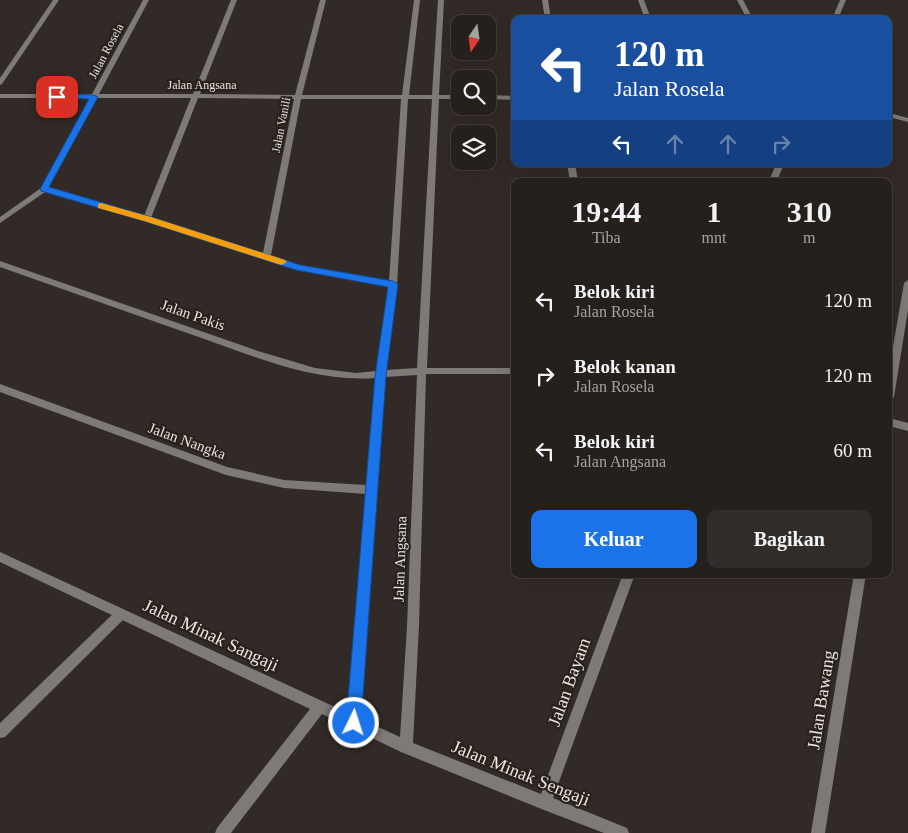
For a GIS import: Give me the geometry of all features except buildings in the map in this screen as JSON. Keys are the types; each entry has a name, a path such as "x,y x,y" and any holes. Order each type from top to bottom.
{"street":[{"path":"0,83 56,0"},
{"name":"Jalan Rosela","path":"44,189 146,0"},
{"path":"148,219 234,0"},
{"name":"Jalan Vanili","path":"266,256 298,96 323,0"},
{"path":"354,723 380,376 393,284 405,96 417,0"},
{"name":"Jalan Angsana","path":"406,747 413,626 422,371 441,0"},
{"path":"545,0 547,15"},
{"path":"641,0 647,15"},
{"path":"740,0 748,15"},
{"path":"837,15 843,0"},
{"name":"Jalan Angsana","path":"0,96 194,98 298,96 451,97"},
{"path":"496,98 511,98"},
{"path":"892,116 908,120"},
{"path":"0,221 44,189 148,219 306,269 393,284"},
{"name":"Jalan Pakis","path":"0,264 255,353 315,371 356,376 380,376 422,371"},
{"path":"892,379 908,283"},
{"path":"422,371 511,371"},
{"name":"Jalan Nangka","path":"0,388 226,471 284,484 372,490"},
{"path":"892,423 908,427"},
{"name":"Jalan Minak Sangaji","path":"0,557 406,747"},
{"name":"Jalan Bayam","path":"544,803 628,578"},
{"name":"Jalan Bawang","path":"818,833 859,578"},
{"path":"0,732 122,614"},
{"path":"222,833 319,707"},
{"name":"Jalan Minak Sengaji","path":"406,747 622,833"}],"slow traffic":[{"path":"101,206 282,262"}],"route":[{"path":"57,97 94,97 44,189 148,219 299,267 329,274 393,284 380,376 354,723"}]}
